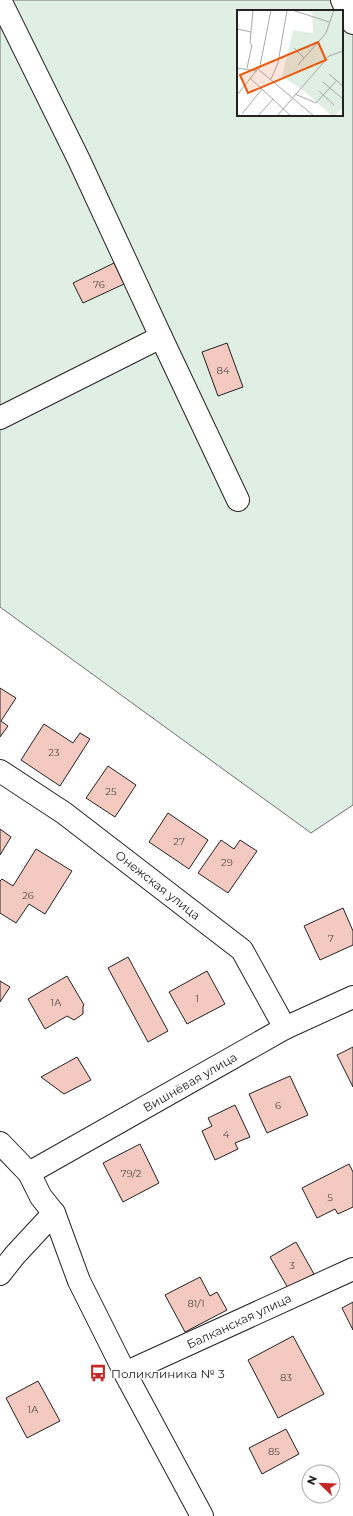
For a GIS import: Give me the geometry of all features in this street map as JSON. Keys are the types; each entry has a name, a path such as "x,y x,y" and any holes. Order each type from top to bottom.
{"street":[{"path":"0,0 80,160 238,500"},
{"path":"342,0 353,23"},
{"path":"0,418 161,337"},
{"name":"Онежская улица","path":"0,770 64,812 242,950 285,1028"},
{"name":"Вишнёвая улица","path":"29,1173 285,1028 353,997"},
{"path":"0,1143 29,1173 41,1197 54,1213 79,1281 125,1373 202,1516"},
{"path":"0,1274 15,1255 54,1213"},
{"name":"Балканская улица","path":"125,1373 353,1269"}],"green space":[{"path":"0,0 353,0 353,805 311,833 0,607"}],"building":[{"path":"114,263 124,284 83,303 73,283"},
{"path":"227,343 243,387 218,396 202,352"},
{"path":"0,688 16,698 1,721 8,726 0,737"},
{"path":"44,724 73,743 80,733 90,739 60,786 21,760"},
{"path":"108,766 136,785 115,817 86,798"},
{"path":"168,813 208,840 189,869 149,842"},
{"path":"0,829 11,837 0,855"},
{"path":"221,840 234,849 240,840 257,851 228,893 198,873"},
{"path":"36,849 72,871 45,914 29,904 16,923 0,913 0,881 2,879 13,886"},
{"path":"343,908 353,931 353,945 320,960 304,926"},
{"path":"128,957 168,1031 148,1042 108,968"},
{"path":"207,971 225,1004 187,1024 169,992"},
{"path":"67,976 84,1005 83,1014 74,1020 67,1016 45,1029 28,999"},
{"path":"0,981 10,987 0,1002"},
{"path":"353,1047 353,1087 337,1055"},
{"path":"77,1057 91,1080 64,1094 41,1077"},
{"path":"290,1076 308,1115 267,1133 249,1094"},
{"path":"235,1105 250,1137 235,1143 238,1149 215,1160 202,1131 212,1126 208,1118"},
{"path":"140,1144 159,1183 123,1202 103,1163"},
{"path":"349,1164 353,1172 353,1207 338,1214 335,1209 317,1218 302,1188"},
{"path":"296,1242 314,1274 288,1288 270,1257"},
{"path":"200,1277 210,1296 217,1292 227,1310 185,1332 165,1295"},
{"path":"353,1302 353,1330 342,1308"},
{"path":"293,1336 324,1394 278,1418 248,1360"},
{"path":"38,1381 60,1421 27,1438 6,1398"},
{"path":"286,1429 299,1454 262,1474 249,1448"}],"place":[{"name":"Поликлиника № 3","path":"98,1373"}]}
